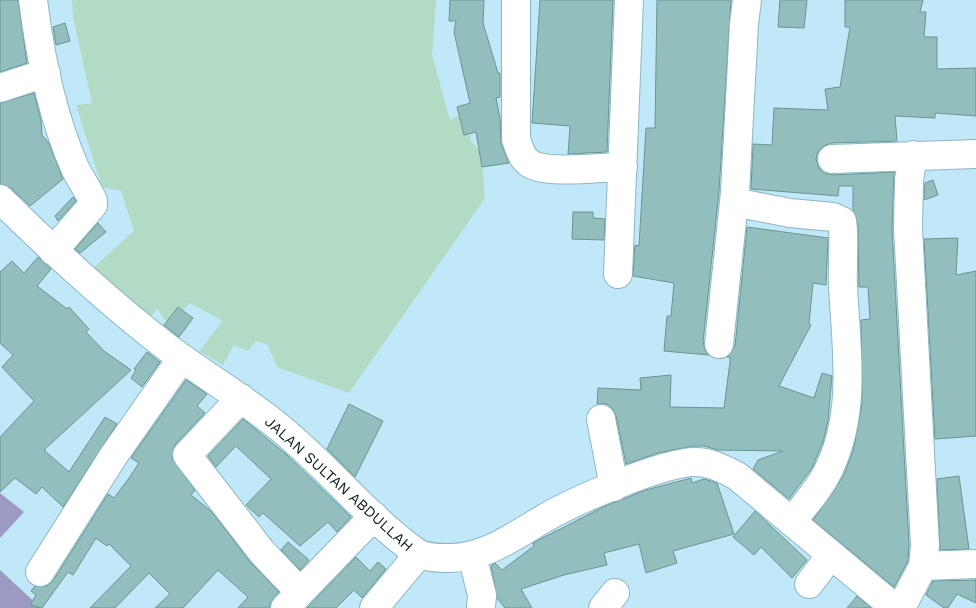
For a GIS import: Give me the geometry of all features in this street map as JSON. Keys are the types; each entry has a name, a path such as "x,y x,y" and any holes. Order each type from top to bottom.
{"street":[{"path":"33,0 46,73 60,125 75,168 93,201 93,205 53,251"},
{"path":"516,0 516,139 521,154 528,162 540,169 623,167"},
{"path":"618,274 628,0"},
{"path":"718,344 734,202 747,0"},
{"path":"0,88 46,73"},
{"path":"832,159 976,154"},
{"path":"901,608 923,566 924,503 908,228 909,180 913,155"},
{"name":"JALAN SULTAN ABDULLAH","path":"0,199 53,251 116,306 182,358 241,398 281,429 374,516 418,554 448,558 472,555 502,544 547,517 614,487 669,467 686,463 705,463 717,466 737,476 894,608"},
{"path":"734,202 790,213 833,217 842,222 843,227 842,258 849,391 844,422 836,454 828,471 792,521"},
{"path":"40,572 114,455 182,358"},
{"path":"241,398 187,455 262,552 292,600 374,516"},
{"path":"601,419 614,487"},
{"path":"374,608 418,554"},
{"path":"472,555 482,595 481,608"},
{"path":"809,584 831,555"},
{"path":"923,566 976,564"}],"green space":[{"path":"72,0 436,0 432,55 450,120 467,112 471,141 481,152 485,198 349,393 277,367 268,345 256,341 248,351 234,345 223,365 199,351 223,321 190,303 169,326 157,308 149,320 91,270 134,231 121,191 102,187 76,105 92,103 73,17"}],"shaded area":[{"path":"0,493 24,512 0,538"},
{"path":"0,570 41,608 0,608"}],"building":[{"path":"0,0 18,0 27,63 0,72"},
{"path":"450,0 484,0 483,23 498,73 500,73 500,97 496,98 500,118 501,144 509,163 482,167 476,132 464,135 457,107 470,103 454,32 456,21 449,21"},
{"path":"540,0 613,0 607,152 568,154 570,126 532,123"},
{"path":"657,0 731,0 719,191 703,342 705,350 709,355 664,351 667,316 671,316 674,283 633,276 635,245 639,246 646,128 655,128"},
{"path":"780,0 807,0 804,28 778,27"},
{"path":"845,0 923,0 920,12 926,12 924,37 937,37 937,69 976,68 976,116 935,113 935,118 895,116 897,141 831,143 818,151 816,159 819,168 824,173 832,175 894,172 892,229 909,545 908,561 894,587 813,520 844,475 853,451 862,404 861,320 870,319 868,287 859,287 858,225 853,211 853,186 839,186 838,196 751,189 753,144 772,145 774,108 828,110 825,89 840,87 850,27 845,27"},
{"path":"65,23 70,41 56,45 53,27"},
{"path":"34,93 41,120 42,135 49,143 63,179 30,206 11,188 0,184 0,103"},
{"path":"933,180 938,195 924,200 925,183"},
{"path":"73,197 76,201 58,221 55,216"},
{"path":"573,212 593,212 593,218 605,219 604,240 572,239"},
{"path":"98,223 106,232 80,253 75,249"},
{"path":"747,227 828,238 826,285 813,283 809,323 811,325 779,386 814,398 822,373 832,376 828,421 823,442 812,468 789,499 753,469 758,460 783,451 718,450 704,446 693,446 658,453 626,464 616,416 612,408 607,404 597,404 598,388 641,390 640,378 671,375 670,407 724,408 730,362 730,357 727,357 735,346"},
{"path":"958,238 956,275 976,271 976,436 935,439 924,239"},
{"path":"38,257 51,269 37,286 67,309 69,307 89,329 86,332 104,351 131,370 44,450 69,472 105,417 117,424 63,507 42,487 36,494 15,478 0,492 0,437 34,401 2,367 13,355 0,343 0,272 12,261 24,273"},
{"path":"178,307 193,318 179,337 164,325"},
{"path":"147,352 160,362 142,387 131,378 136,370 134,369"},
{"path":"186,380 207,394 197,406 205,413 175,445 172,458 195,490 191,495 212,512 250,562 279,592 270,604 270,608 238,608 248,597 218,570 183,608 155,608 170,594 149,573 115,608 90,608 131,566 109,544 107,546 96,538 73,575 68,572 42,608 30,605 36,595 31,591 35,586 47,586 53,581 108,494 114,498 129,478 139,463 131,458"},
{"path":"349,404 383,421 355,477 327,449"},
{"path":"243,419 287,455 351,517 337,532 328,522 300,546 263,513 259,517 246,505 271,479 236,446 216,467 208,456"},
{"path":"959,476 969,549 940,550 937,479"},
{"path":"691,478 692,483 704,479 717,483 734,534 673,551 677,563 646,573 639,544 604,553 607,565 564,575 521,589 532,608 505,608 497,598 491,566 495,563 502,570 534,546 533,543 603,507 646,490"},
{"path":"755,511 807,560 792,578 761,547 754,555 733,537"},
{"path":"288,542 309,560 300,570 281,550"},
{"path":"356,557 370,571 378,562 386,569 362,598 354,590 336,608 307,608"},
{"path":"976,580 976,603 957,594 948,608 944,608 926,595 933,581"},
{"path":"857,596 871,608 847,608"}]}
